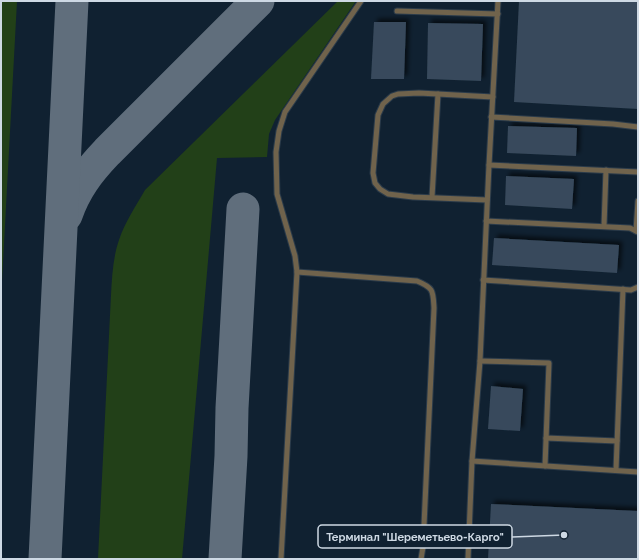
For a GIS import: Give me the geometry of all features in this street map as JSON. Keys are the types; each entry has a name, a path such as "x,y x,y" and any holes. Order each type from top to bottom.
{"lane":[{"path":"281,559 298,272 295,256 277,194 276,152 279,130 285,112 361,1"},
{"path":"468,559 472,461 480,361 498,1"},
{"path":"397,11 498,14"},
{"path":"487,200 388,194 380,189 376,183 373,173 378,115 383,104 392,96 398,94 438,94 493,97"},
{"path":"432,197 438,94"},
{"path":"492,117 613,124 638,127"},
{"path":"489,165 638,172"},
{"path":"604,226 606,170"},
{"path":"486,221 604,226 630,228 637,231 638,201"},
{"path":"298,272 417,281 426,285 433,293 434,308 423,547 421,559"},
{"path":"483,280 631,290 638,287"},
{"path":"616,470 623,289"},
{"path":"480,361 549,363 545,466"},
{"path":"546,438 617,441"},
{"path":"472,461 638,472"}],"green space":[{"path":"1,1 17,1 1,300"},
{"path":"338,1 356,1 275,120 269,134 267,157 217,158 182,559 98,559 112,281 115,253 121,233 145,190"}],"building":[{"path":"519,1 638,1 638,109 514,102"},
{"path":"374,22 406,22 404,79 371,79"},
{"path":"428,23 483,24 481,81 427,79"},
{"path":"508,126 577,128 576,156 507,153"},
{"path":"506,176 574,179 572,209 505,205"},
{"path":"494,238 619,245 617,273 492,265"},
{"path":"491,386 523,389 520,431 488,429"},
{"path":"491,504 638,511 638,559 488,559"}],"taxiway":[{"path":"45,559 72,1"},
{"path":"66,215 78,189 100,159 258,1"},
{"path":"225,559 243,209"}],"place":[{"name":"Терминал \"Шереметьево-Карго\"","path":"564,535"}]}
